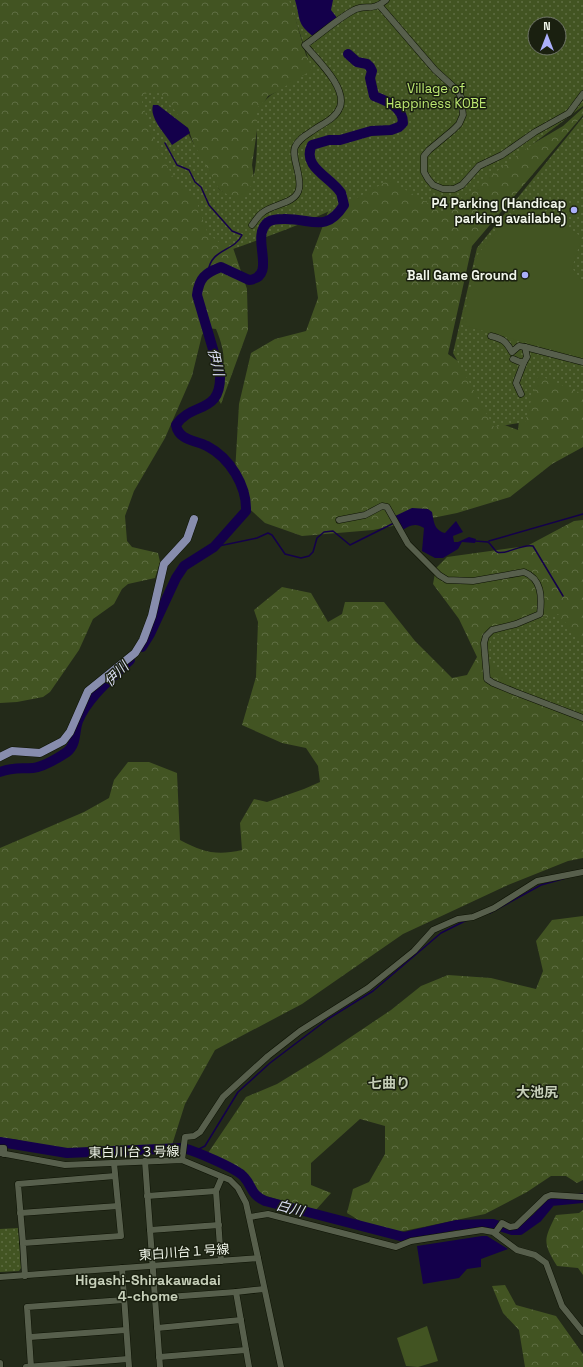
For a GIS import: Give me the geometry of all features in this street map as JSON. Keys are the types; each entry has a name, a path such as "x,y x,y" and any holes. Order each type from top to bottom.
{"main road":[{"path":"0,757 12,751 40,753 63,741 70,732 88,690 135,653 144,640 152,616 164,564 186,539 194,519"}],"street":[{"path":"252,225 262,212 294,197 299,190 299,171 294,156 295,147 302,137 332,118 340,107 341,97 336,83 306,46 355,9 380,6 386,0"},
{"path":"380,6 435,70 457,90 461,97 463,115 459,124 428,150 424,156 424,172 428,179 434,185 443,189 454,189 458,187 479,166 502,155 535,132 569,113 583,94"},
{"path":"491,336 502,338 506,342 512,355 520,362 524,362"},
{"path":"512,355 519,346 583,362"},
{"path":"521,394 516,383 527,357 524,347"},
{"path":"339,520 365,515 382,506 387,507 408,544 439,575 447,580 473,581 524,572 532,575 538,580 542,602 540,614 516,624 492,630 486,636 484,643 487,679 492,683 583,718"},
{"path":"182,1160 183,1143 185,1137 194,1136 200,1132 223,1097 268,1056 300,1031 368,988 414,950 433,930 458,919 473,917 494,908 537,881 583,872"},
{"path":"0,1148 4,1148 2,1154"},
{"name":"東白川台３号線","path":"2,1154 64,1164 182,1160 230,1180 238,1188 246,1203 258,1258"},
{"path":"145,1162 160,1367"},
{"path":"23,1243 121,1236 114,1163"},
{"path":"25,1276 18,1184 115,1176"},
{"path":"222,1177 216,1191 222,1261"},
{"path":"147,1196 216,1191"},
{"path":"495,1233 502,1223 510,1227 516,1226 546,1197 551,1195 583,1197"},
{"path":"20,1213 118,1206"},
{"path":"250,1217 268,1214 396,1248 411,1241 482,1230 495,1233 517,1250 535,1255 546,1263 562,1306 583,1332"},
{"path":"150,1230 219,1225"},
{"path":"258,1258 281,1367"},
{"name":"東白川台１号線","path":"0,1277 258,1258"},
{"path":"122,1268 129,1367"},
{"path":"155,1298 264,1289"},
{"path":"236,1292 249,1367"},
{"path":"124,1300 28,1307 30,1367 128,1359"},
{"path":"157,1328 241,1320"},
{"path":"30,1337 126,1330"},
{"path":"159,1357 246,1350"}],"green space":[{"path":"0,0 290,0 306,55 317,73 268,96 260,109 252,165 258,204 247,211 219,189 199,159 188,128 178,121 229,236 247,289 248,330 221,404 217,397 224,363 220,339 216,329 207,328 202,335 192,376 165,438 134,491 125,516 127,541 132,547 158,553 160,562 155,578 128,584 122,589 114,604 93,619 79,650 50,692 43,697 17,702 0,703"},
{"name":"Village of Happiness KOBE","path":"289,0 583,0 583,106 443,212 389,180 351,201 311,219 230,250 208,234 196,200 174,179 153,138 142,102 147,92 159,92 176,112 219,189 234,199 244,199 253,179 255,167 257,108 271,95 312,70"},
{"path":"583,108 583,115 472,246 448,354 476,374 496,422 518,430 522,390 528,366 583,388 583,447 552,464 510,497 457,513 373,530 302,536 265,523 243,503 235,473 239,404 251,353 275,339 306,331 318,298 312,255 332,201 326,192 524,149 563,126"},
{"path":"583,117 583,391 578,392 538,375 525,422 494,427 453,353 477,248"},
{"name":"Ball Game Ground","path":"523,200 582,237 572,268 583,282 583,358 462,325 478,254"},
{"path":"583,520 583,858 568,861 508,885 403,934 302,1004 215,1050 185,1104 172,1145 64,1150 14,1139 0,1138 0,848 84,812 109,798 114,780 128,762 149,762 177,773 180,840 210,852 225,853 242,850 240,823 254,799 267,802 320,782 318,766 306,748 282,743 242,725 256,677 258,622 254,610 282,587 311,593 328,622 342,614 345,602 384,602 415,641 452,678 467,675 477,657 459,619 433,584 436,568 447,557 527,546 574,521"},
{"path":"558,614 583,643 583,717 520,690 489,663 490,637"},
{"path":"583,916 583,1180 577,1183 566,1176 551,1176 527,1192 485,1214 399,1232 362,1222 347,1213 353,1189 369,1182 385,1154 385,1126 360,1119 311,1163 311,1185 331,1193 315,1211 260,1194 244,1170 220,1161 208,1153 246,1097 277,1084 321,1057 391,1010 421,986 448,975 491,978 536,989 543,971 536,941 552,920"},
{"path":"583,1210 583,1275 578,1268 557,1266 549,1251 546,1240 556,1215 579,1213"},
{"path":"18,1228 21,1268 19,1271 0,1272 0,1229"},
{"path":"505,1285 516,1305 556,1316 583,1354 583,1367 525,1367 519,1330 503,1313 492,1286"},
{"path":"427,1326 438,1361 418,1367 406,1366 397,1338"}],"shaded area":[{"path":"295,0 333,0 331,10 338,19 314,37 304,28 300,21"},
{"path":"153,105 158,105 188,128 190,133 172,145 155,120 152,110"},
{"path":"412,508 428,509 432,512 434,522 441,532 445,533 456,521 463,532 453,536 454,542 458,542 469,537 476,539 475,543 462,542 458,549 443,558 435,558 422,551 424,528 415,525 409,526 401,531 393,517"},
{"path":"487,1236 508,1249 481,1259 481,1267 467,1269 459,1278 423,1284 417,1246"}],"waterway":[{"name":"伊川","path":"142,647 150,634 176,578 184,566 214,547 246,511 244,492 230,465 215,451 207,446 184,437 176,425 190,413 211,402 216,395 219,386 220,373 197,295 199,284 207,274 221,267 249,280 258,277 262,271 263,264 261,237 263,229 268,222 276,219 324,222 337,214 344,205 341,193 310,160 312,145 329,140 340,140 371,131 391,130 399,127 403,123 400,113 393,105 374,96 370,78 372,71 370,67 367,64 357,62 348,54"},
{"path":"165,143 177,165 189,170 195,182 201,187 209,205 232,231 242,235 234,245 213,258 208,272"},
{"path":"489,541 583,514"},
{"path":"214,547 257,538 268,533 272,535 285,554 301,558 309,556 313,552 317,538 324,532 333,531 350,545 394,523"},
{"path":"475,541 488,542 497,552 500,553 524,546 533,546 563,596"},
{"name":"伊川","path":"0,772 4,770 41,766 67,752 75,738 78,721 82,712 101,688 130,660"},
{"path":"490,913 541,885 566,878"},
{"path":"195,1151 205,1146 238,1092 270,1063 328,1019 373,991 441,933 467,920"},
{"name":"白川","path":"0,1142 67,1153 183,1148 215,1160 240,1173 254,1193 265,1201 404,1237 456,1225 493,1224 512,1230 520,1230 537,1218 551,1201 583,1198"}],"place":[{"name":"P4 Parking (Handicap parking available)","path":"574,210"},
{"name":"Ball Game Ground","path":"525,275"}],"district":[{"name":"七曲り","path":"389,1083"},
{"name":"大池尻","path":"537,1092"},
{"name":"Higashi-Shirakawadai 4-chome","path":"148,1288"}]}
